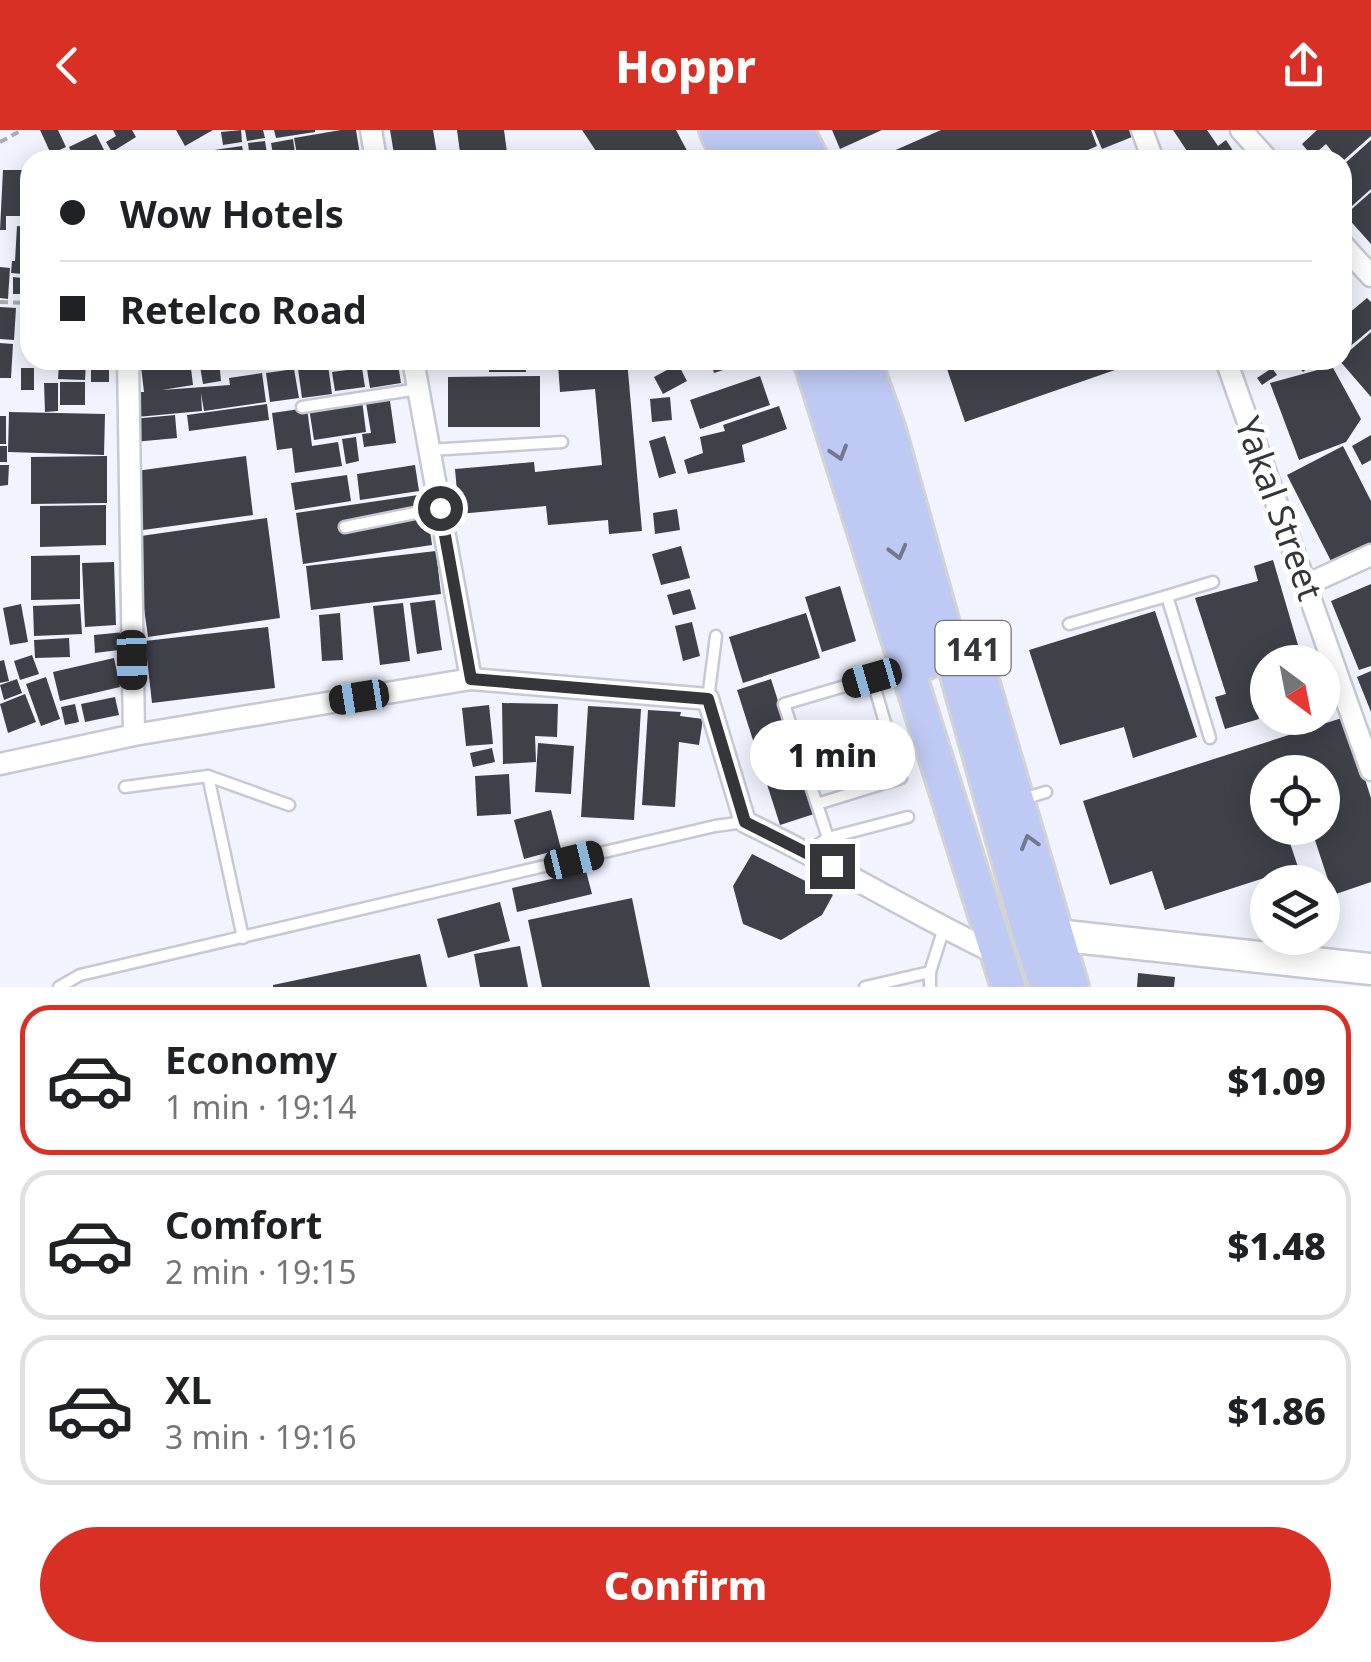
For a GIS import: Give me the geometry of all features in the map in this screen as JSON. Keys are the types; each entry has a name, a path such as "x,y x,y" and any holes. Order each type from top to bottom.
{"main road":[{"name":"141","path":"814,370 1024,940 1072,987"},
{"path":"837,370 894,539 949,746 1024,940 1048,987"},
{"path":"867,370 894,448 1024,940 1022,987"},
{"name":"141","path":"891,370 1032,796 1024,940 1008,987"},
{"path":"1024,940 1371,969"}],"street":[{"path":"1242,130 1259,150"},
{"path":"1352,255 1371,276"},
{"path":"128,370 134,734"},
{"path":"414,370 471,679"},
{"name":"Yakal Street","path":"1230,370 1371,770"},
{"path":"1308,584 1371,555"},
{"path":"0,764 134,734 471,679 708,699 745,822 944,928 1024,940"}],"lane":[{"path":"302,406 418,388"},
{"path":"429,450 562,442"},
{"path":"346,527 440,508"},
{"path":"1068,624 1213,582"},
{"path":"1167,596 1210,738"},
{"path":"708,699 716,636"},
{"path":"816,804 901,778 872,678 784,704 816,804 828,838"},
{"path":"208,776 243,938"},
{"path":"125,787 208,776 289,805"},
{"path":"807,852 828,838 908,817"},
{"path":"59,987 80,974 745,822"},
{"path":"930,987 930,972 944,928"},
{"path":"865,987 930,972"}],"path":[{"path":"0,142 22,130"}],"building":[{"path":"40,130 58,130 66,147 49,150"},
{"path":"113,130 132,130 136,137 111,150 106,142 116,136"},
{"path":"176,130 213,130 185,146"},
{"path":"241,130 242,142 223,145 221,132"},
{"path":"245,130 263,130 265,138 247,141"},
{"path":"274,130 315,130 315,132 276,138"},
{"path":"356,130 359,150 296,150 294,138"},
{"path":"390,130 433,130 436,150 393,150"},
{"path":"457,130 504,130 507,150 460,150"},
{"path":"582,130 676,130 687,150 595,150"},
{"path":"832,130 882,130 840,149"},
{"path":"941,130 1091,130 1097,146 1088,150 896,150"},
{"path":"1094,130 1129,130 1132,137 1102,149"},
{"path":"1173,130 1207,130 1218,146 1226,140 1232,150 1186,150"},
{"path":"1317,130 1371,130 1371,136 1352,153 1331,150 1326,144 1319,150 1307,150 1302,144"},
{"path":"96,134 104,150 70,150 69,147"},
{"path":"293,139 295,150 272,150 271,143"},
{"path":"1371,140 1371,189 1352,206 1352,157"},
{"path":"265,141 266,150 249,150 248,143"},
{"path":"3,170 20,170 20,216 6,216 6,230 0,230"},
{"path":"1371,192 1371,244 1352,223 1352,209"},
{"path":"17,226 20,226 20,274 11,273"},
{"path":"0,267 10,268 8,299 0,298"},
{"path":"13,277 20,278 20,294 13,294"},
{"path":"1367,298 1371,302 1371,329 1352,345 1352,311"},
{"path":"0,307 16,308 14,340 0,339"},
{"path":"1371,332 1371,397 1348,370 1352,370 1352,349"},
{"path":"0,343 13,344 11,378 0,378"},
{"path":"21,370 34,370 34,390 21,390"},
{"path":"59,370 86,370 85,380 58,379"},
{"path":"91,370 109,370 109,382 91,382"},
{"path":"141,370 191,370 193,385 162,390 230,385 229,378 262,373 266,402 204,411 201,393 202,411 137,417 135,392 144,392"},
{"path":"201,370 220,370 221,381 203,384"},
{"path":"294,370 299,398 270,402 266,373"},
{"path":"298,370 329,370 332,394 302,398"},
{"path":"362,370 365,387 335,391 332,372"},
{"path":"367,370 399,370 401,383 370,388"},
{"path":"489,370 526,370 526,372"},
{"path":"558,370 628,370 642,531 609,534 608,520 548,525 546,506 459,514 455,469 534,462 535,472 602,465 595,389 560,392"},
{"path":"667,370 681,370 687,381 663,394 654,377"},
{"path":"947,370 1115,370 965,422"},
{"path":"1269,370 1277,375 1262,385 1257,378"},
{"path":"1317,370 1334,370 1361,419 1346,442 1299,460 1270,383"},
{"path":"540,376 540,427 448,427 448,377"},
{"path":"760,376 770,405 700,429 690,400"},
{"path":"60,382 85,382 85,405 60,405"},
{"path":"44,383 58,383 58,411 45,412"},
{"path":"389,394 396,443 364,447 362,434 371,433 365,397"},
{"path":"670,397 672,420 652,422 650,399"},
{"path":"362,400 366,432 314,440 309,408"},
{"path":"267,404 269,420 189,431 187,415"},
{"path":"779,406 787,429 742,445 745,462 688,474 684,460 703,453 700,437 725,431 723,425"},
{"path":"307,408 312,446 338,442 342,466 295,473 292,448 277,450 272,413"},
{"path":"9,412 105,414 104,455 8,452"},
{"path":"175,415 177,438 134,442 132,419"},
{"path":"0,416 6,416 6,444 0,444"},
{"path":"1371,435 1371,460 1362,465 1352,446"},
{"path":"665,436 676,473 659,478 649,441"},
{"path":"356,437 359,461 346,464 342,439"},
{"path":"0,446 7,446 7,462 0,462"},
{"path":"1343,446 1371,501 1371,543 1332,563 1287,475"},
{"path":"107,456 107,503 31,504 31,457"},
{"path":"246,456 253,515 143,530 136,471"},
{"path":"0,465 9,465 8,485 0,486"},
{"path":"415,465 419,491 360,500 357,474"},
{"path":"347,475 351,501 295,510 291,483"},
{"path":"425,494 432,545 303,564 296,513"},
{"path":"106,505 106,545 40,547 40,506"},
{"path":"677,509 680,530 655,534 653,513"},
{"path":"267,518 280,618 148,637 134,537"},
{"path":"681,546 690,578 661,585 652,554"},
{"path":"436,551 441,594 311,610 306,566"},
{"path":"80,555 80,599 31,600 31,556"},
{"path":"1273,560 1298,645 1250,645 1250,722 1225,729 1215,697 1226,694 1195,598 1258,581 1254,566"},
{"path":"114,562 116,625 85,627 82,563"},
{"path":"1371,584 1371,666 1359,670 1331,601"},
{"path":"840,586 856,641 822,652 805,597"},
{"path":"690,589 696,609 673,615 667,595"},
{"path":"435,600 442,650 417,654 410,603"},
{"path":"403,603 410,661 380,665 373,606"},
{"path":"21,604 28,642 10,645 3,608"},
{"path":"80,604 82,634 34,636 33,606"},
{"path":"1155,611 1197,737 1133,758 1124,727 1060,745 1029,650"},
{"path":"340,613 343,660 322,661 319,615"},
{"path":"806,613 820,658 743,683 729,637"},
{"path":"692,622 700,656 683,661 675,626"},
{"path":"268,627 275,688 152,703 145,641"},
{"path":"125,632 127,649 95,653 94,635"},
{"path":"69,638 70,657 35,658 34,640"},
{"path":"32,655 39,674 20,680 14,661"},
{"path":"114,658 120,687 60,701 53,672"},
{"path":"4,660 9,681 0,683 0,661"},
{"path":"1371,671 1371,712 1357,677"},
{"path":"46,677 60,719 41,726 26,684"},
{"path":"17,679 22,693 4,700 0,685"},
{"path":"771,679 814,814 780,825 737,690"},
{"path":"25,694 36,722 8,733 0,704"},
{"path":"115,697 119,715 85,722 81,704"},
{"path":"502,703 558,704 557,737 535,736 536,762 503,764"},
{"path":"75,704 79,722 65,725 61,707"},
{"path":"489,705 493,744 466,746 462,708"},
{"path":"588,706 641,709 634,820 581,817"},
{"path":"648,710 681,712 680,716 703,719 699,745 679,742 675,807 642,805"},
{"path":"1345,717 1371,798 1371,882 1340,893 1340,865 1323,865 1317,845 1340,845 1340,755 1250,755 1250,845 1291,845 1297,865 1250,865 1250,883 1165,910 1152,871 1110,885 1083,801 1289,735 1340,735 1340,719"},
{"path":"538,743 574,746 571,794 535,792"},
{"path":"492,748 495,762 473,767 470,753"},
{"path":"509,774 511,814 477,816 475,776"},
{"path":"551,810 561,849 524,859 514,820"},
{"path":"752,854 833,895 822,915 781,940 743,924 733,886"},
{"path":"586,871 592,894 517,912 512,888"},
{"path":"632,898 650,987 542,987 528,920"},
{"path":"500,902 510,941 448,958 437,919"},
{"path":"520,946 528,987 480,987 474,954"},
{"path":"420,954 427,987 273,987 273,985"},
{"path":"1138,973 1175,977 1174,987 1137,987"}],"route":[{"path":"440,508 471,679 708,699 745,822 832,866"}]}
